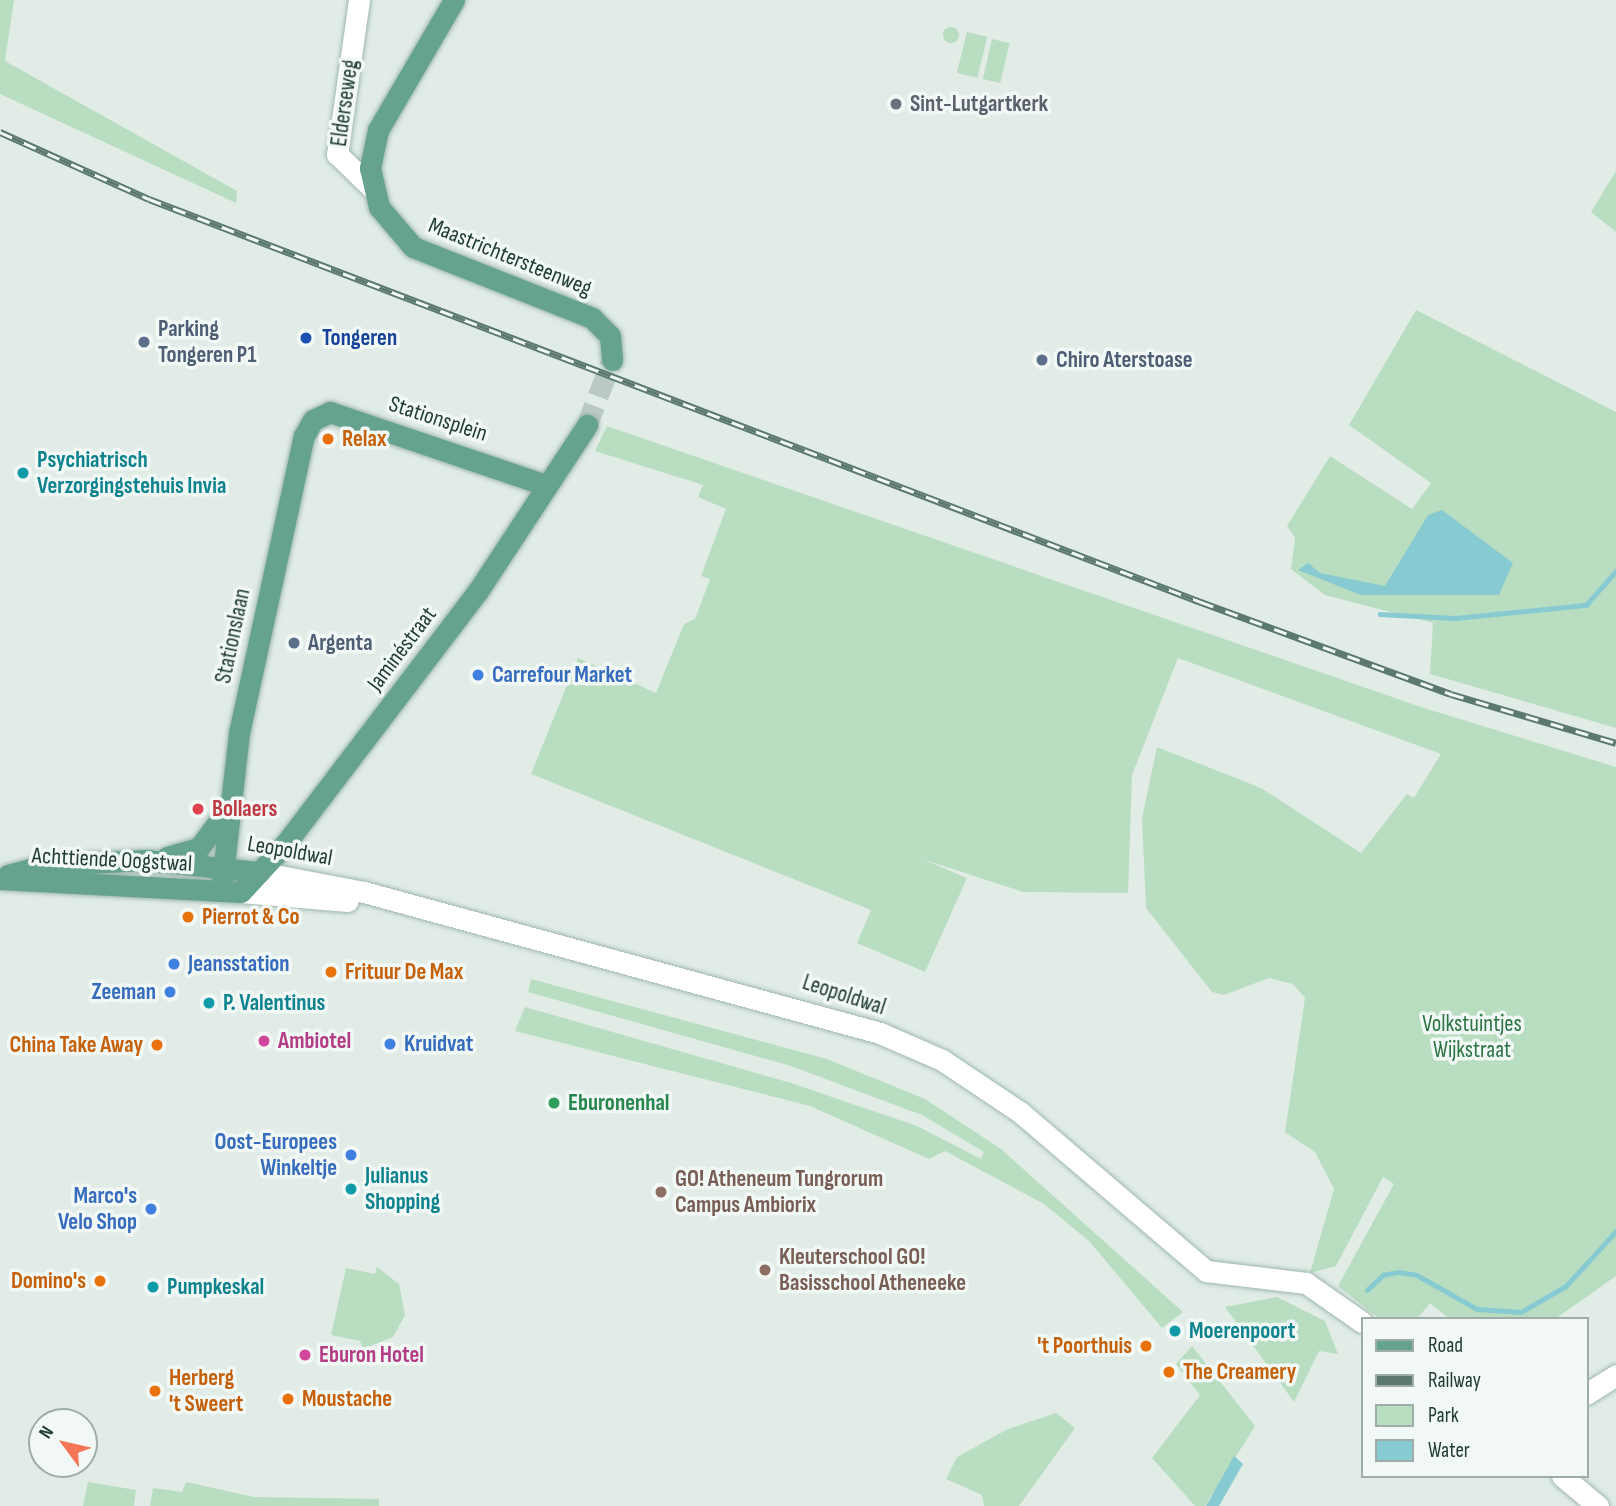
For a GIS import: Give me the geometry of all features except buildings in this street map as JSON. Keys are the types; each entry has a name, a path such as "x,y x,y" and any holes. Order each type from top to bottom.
{"main road":[{"name":"Maastrichtersteenweg","path":"454,0 378,130 370,168 374,190 385,219 413,247 564,304 610,336 612,360"},
{"name":"Stationsplein","path":"313,420 330,412 546,485"},
{"name":"Stationslaan","path":"231,891 223,867 228,806 281,538 313,420"},
{"name":"Jaminéstraat","path":"231,891 259,872 286,843 478,591 587,425"},
{"path":"146,860 199,848 228,806"},
{"name":"Achttiende Oogstwal","path":"0,879 45,864 146,860 223,867"},
{"name":"Leopoldwal","path":"223,867 259,872"},
{"name":"Achttiende Oogstwal","path":"0,879 231,891"}],"street":[{"name":"Elderseweg","path":"359,0 337,154 374,190"},
{"path":"286,843 286,858 305,880"},
{"name":"Leopoldwal","path":"259,872 305,880 818,1012 912,1046 1020,1112 1186,1258 1215,1276 1306,1283 1360,1321"},
{"name":"Leopoldwal","path":"231,891 389,902"},
{"path":"1588,1393 1616,1375"},
{"path":"1564,1478 1598,1506"}],"green space":[{"path":"0,0 14,0 5,61 237,191 236,203 0,94"},
{"path":"951,27 957,29 957,41 951,43 945,41 943,35 945,29"},
{"path":"967,32 987,37 977,78 957,73"},
{"path":"992,39 1010,43 1000,83 983,79"},
{"path":"1616,171 1616,232 1591,212"},
{"path":"1416,310 1616,412 1616,728 1430,674 1433,623 1325,595 1291,569 1295,538 1287,526 1330,456 1412,509 1431,483 1349,425"},
{"name":"Volkstuintjes Wijkstraat","path":"607,426 1424,708 1616,767 1616,1276 1558,1317 1448,1317 1430,1303 1419,1317 1377,1317 1338,1286 1394,1184 1383,1177 1336,1266 1310,1273 1334,1189 1315,1152 1285,1132 1305,998 1293,984 1269,978 1224,995 1212,992 1146,908 1142,818 1157,747 1261,788 1361,853 1407,794 1414,798 1441,754 1178,658 1132,775 1128,893 1023,892 922,859 967,878 925,972 857,943 871,910 531,774 578,658 656,693 684,624 695,619 710,579 701,576 726,509 698,497 703,485 595,451"},
{"path":"531,979 827,1059 925,1099 1001,1149 1183,1312 1162,1328 1089,1241 1044,1204 945,1151 929,1159 810,1106 515,1031 525,1007 791,1083 917,1126 981,1159 984,1152 922,1115 791,1066 528,992"},
{"path":"377,1267 399,1284 405,1315 393,1337 363,1349 360,1341 331,1335 346,1268 375,1274"},
{"path":"1277,1297 1325,1321 1338,1354 1319,1351 1294,1402 1225,1307"},
{"path":"1192,1346 1255,1426 1205,1506 1195,1506 1152,1458 1200,1395 1176,1364"},
{"path":"1056,1413 1075,1428 1019,1506 984,1506 982,1495 946,1479 957,1457 1008,1429"},
{"path":"88,1482 136,1490 134,1506 83,1506"},
{"path":"186,1482 254,1497 379,1499 379,1506 150,1506 153,1488 182,1492"}],"water":[{"path":"1442,510 1513,563 1499,595 1361,595 1298,570 1308,563 1320,573 1385,586 1428,515"},
{"path":"1234,1456 1243,1464 1219,1506 1206,1506"}],"waterway":[{"path":"1380,614 1455,618 1586,605 1616,571"},
{"path":"1367,1290 1383,1275 1399,1272 1417,1275 1477,1309 1521,1312 1566,1286 1616,1231"}],"tunnel":[{"path":"587,425 612,360"}],"railway":[{"path":"0,132 149,199 1201,602 1451,694 1616,743"}],"place":[{"name":"Sint-Lutgartkerk","path":"896,104"},
{"name":"Tongeren","path":"306,338"},
{"name":"Parking Tongeren P1","path":"144,342"},
{"name":"Chiro Aterstoase","path":"1042,360"},
{"name":"Relax","path":"328,439"},
{"name":"Psychiatrisch Verzorgingstehuis Invia","path":"23,473"},
{"name":"Argenta","path":"294,643"},
{"name":"Carrefour Market","path":"478,675"},
{"name":"Bollaers","path":"198,809"},
{"name":"Pierrot & Co","path":"188,917"},
{"name":"Jeansstation","path":"174,964"},
{"name":"Frituur De Max","path":"331,972"},
{"name":"Zeeman","path":"170,992"},
{"name":"P. Valentinus","path":"209,1003"},
{"name":"Ambiotel","path":"264,1041"},
{"name":"Kruidvat","path":"390,1044"},
{"name":"China Take Away","path":"157,1045"},
{"name":"Eburonenhal","path":"554,1103"},
{"name":"Oost-Europees Winkeltje","path":"351,1155"},
{"name":"Julianus Shopping","path":"351,1189"},
{"name":"GO! Atheneum Tungrorum Campus Ambiorix","path":"661,1192"},
{"name":"Marco's Velo Shop","path":"151,1209"},
{"name":"Kleuterschool GO! Basisschool Atheneeke","path":"765,1270"},
{"name":"Domino's","path":"100,1281"},
{"name":"Pumpkeskal","path":"153,1287"},
{"name":"Moerenpoort","path":"1175,1331"},
{"name":"'t Poorthuis","path":"1146,1346"},
{"name":"Eburon Hotel","path":"305,1355"},
{"name":"The Creamery","path":"1169,1372"},
{"name":"Herberg 't Sweert","path":"155,1391"},
{"name":"Moustache","path":"288,1399"}]}
